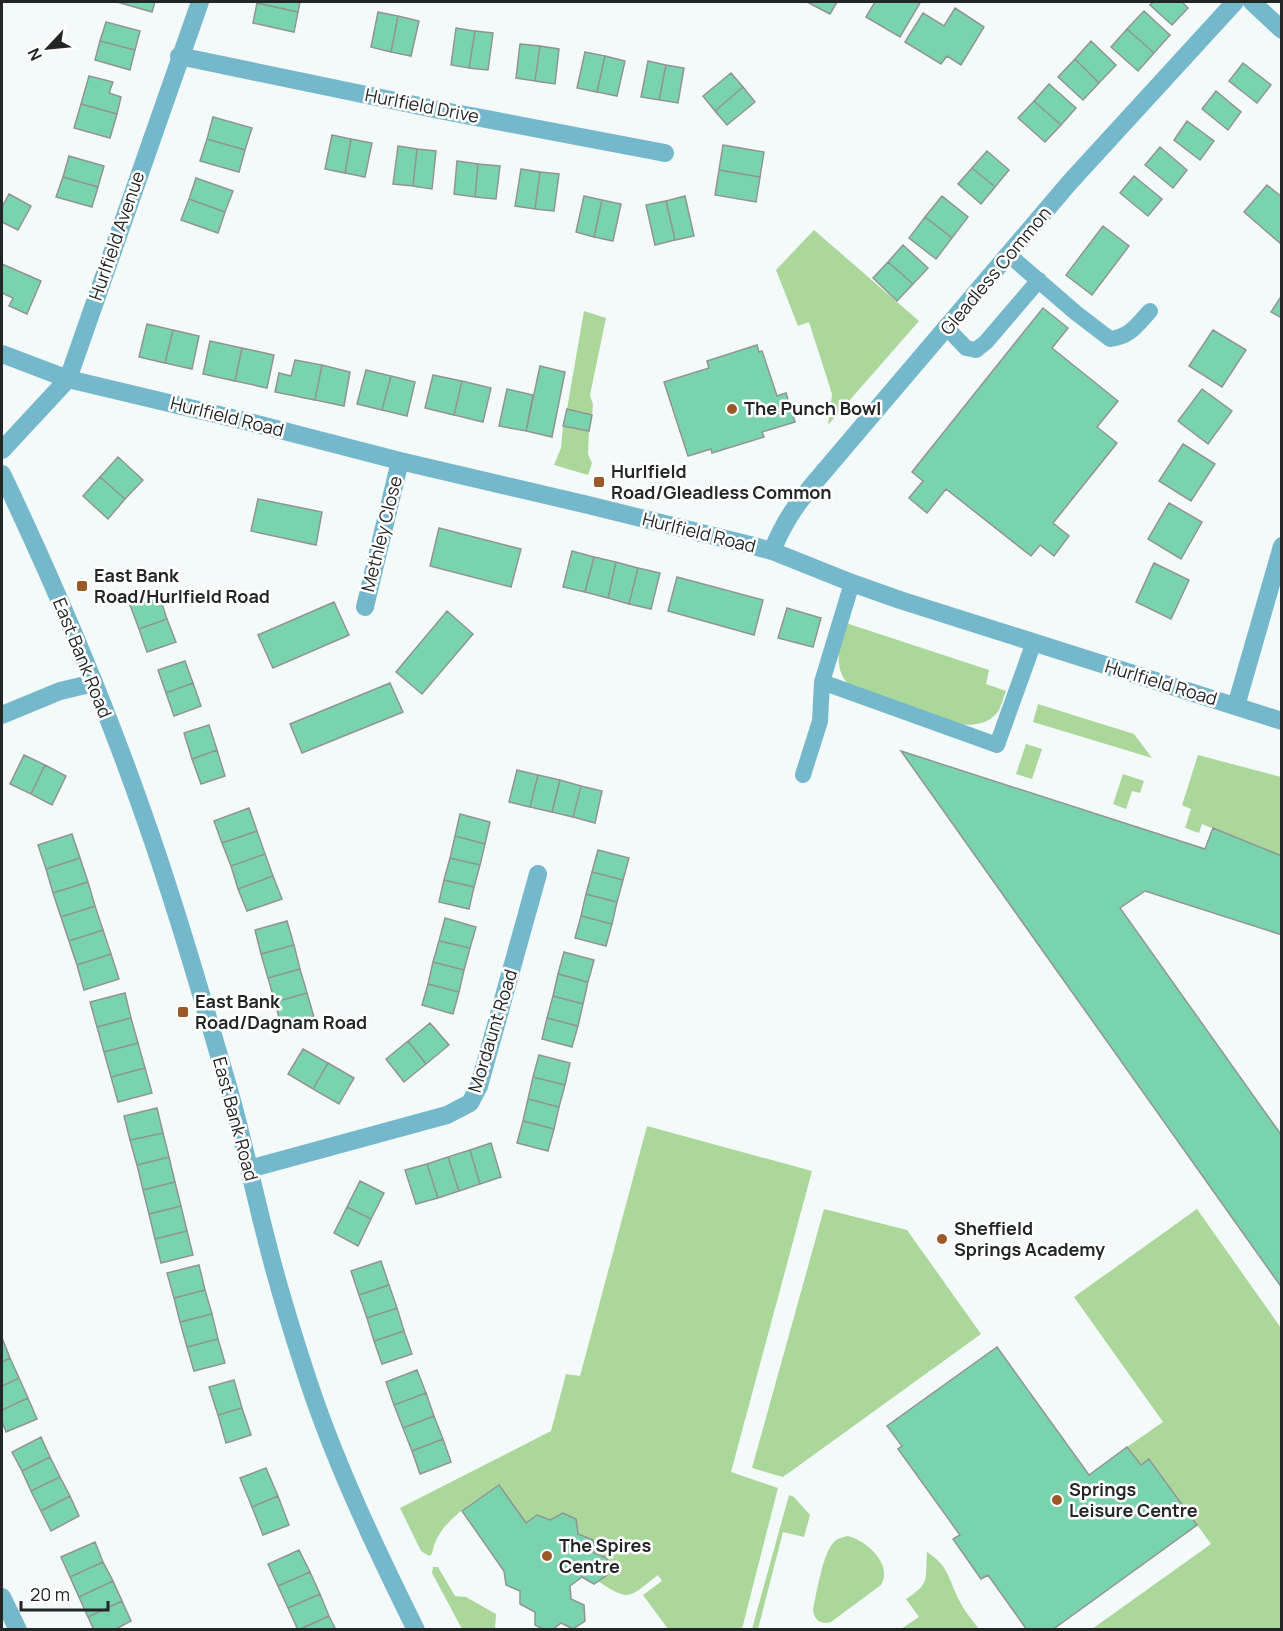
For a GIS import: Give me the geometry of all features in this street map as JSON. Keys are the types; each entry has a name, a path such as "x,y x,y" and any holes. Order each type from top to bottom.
{"street":[{"name":"Hurlfield Avenue","path":"2,450 68,379 179,56 200,2"},
{"name":"Gleadless Common","path":"772,551 784,523 795,507 1070,182 1235,2"},
{"path":"1252,2 1281,30"},
{"name":"Hurlfield Drive","path":"179,56 439,110 665,153"},
{"name":"Hurlfield Road","path":"2,354 68,379 772,551 900,600 1281,721"},
{"name":"Methley Close","path":"365,607 400,461"},
{"name":"East Bank Road","path":"2,474 94,683 142,810 226,1081 288,1318 305,1372 324,1425 362,1516 416,1629"},
{"path":"1236,706 1281,546"},
{"path":"2,715 60,691 94,683"},
{"name":"Mordaunt Road","path":"249,1169 447,1115 470,1103 479,1086 538,874"},
{"path":"2,1597 18,1629"}],"lane":[{"path":"1009,255 1110,339 1121,338 1133,330 1150,311"},
{"path":"947,328 966,348 976,350 986,342 1039,280"},
{"path":"803,775 820,721 822,682 852,583"},
{"path":"822,682 997,745 1034,642"}],"green space":[{"path":"814,230 919,321 828,425 832,394 809,322 798,326 776,270"},
{"path":"584,311 606,318 590,395 593,405 592,415 567,409"},
{"path":"563,426 589,431 588,454 592,463 588,475 554,465 561,448"},
{"path":"846,623 989,670 986,684 1006,691 999,709 992,718 983,723 957,724 860,692 846,682 839,666 839,652"},
{"path":"1038,704 1134,734 1152,758 1033,722"},
{"path":"1026,744 1042,749 1032,779 1016,774"},
{"path":"1198,755 1281,777 1281,856 1202,824 1199,833 1185,828 1191,809 1182,805"},
{"path":"1123,774 1144,781 1140,793 1132,791 1126,809 1113,804"},
{"path":"647,1126 812,1171 731,1472 778,1488 742,1629 668,1629 643,1595 662,1581 658,1575 635,1592 624,1595 617,1593 598,1581 607,1575 607,1558 594,1553 593,1540 578,1534 576,1519 563,1513 550,1520 526,1523 499,1485 449,1522 435,1542 432,1554 429,1556 421,1551 400,1508 551,1431 566,1374 580,1376"},
{"path":"824,1209 907,1230 981,1334 783,1477 752,1468"},
{"path":"1197,1209 1281,1328 1281,1629 1092,1629 1211,1544 1150,1459 1141,1465 1127,1447 1163,1422 1074,1297"},
{"path":"789,1495 794,1497 810,1515 804,1537 783,1532 758,1629 752,1629"},
{"path":"848,1536 863,1543 876,1554 884,1569 884,1577 881,1585 831,1622 821,1622 816,1619 813,1609 824,1562 835,1541"},
{"path":"927,1552 944,1568 962,1606 979,1629 901,1629 919,1617 906,1599 920,1589 925,1580"},
{"path":"433,1567 438,1567 455,1596 466,1597 496,1614 495,1629 462,1629 432,1573"}],"building":[{"path":"117,2 155,2 152,12"},
{"path":"258,2 300,2 298,12"},
{"path":"807,2 837,2 830,14"},
{"path":"875,2 920,3 900,37 866,17"},
{"path":"1153,2 1182,2 1188,8 1172,25 1150,5"},
{"path":"257,3 298,12 294,32 253,23"},
{"path":"955,8 984,27 961,65 947,56 941,64 905,42 923,13 944,26"},
{"path":"1144,11 1170,35 1154,53 1127,29"},
{"path":"378,12 398,16 391,52 371,47"},
{"path":"398,16 419,21 411,56 391,52"},
{"path":"106,22 140,31 135,50 100,41"},
{"path":"456,28 475,31 469,68 451,65"},
{"path":"1127,29 1154,53 1138,71 1111,47"},
{"path":"475,31 493,33 488,70 469,68"},
{"path":"100,41 135,50 130,70 95,60"},
{"path":"1091,41 1116,65 1099,83 1075,59"},
{"path":"520,44 540,46 535,81 516,78"},
{"path":"540,46 559,49 555,84 535,81"},
{"path":"585,52 605,56 597,92 577,88"},
{"path":"605,56 625,61 617,96 597,92"},
{"path":"1075,59 1099,83 1083,100 1058,77"},
{"path":"648,61 666,65 659,100 641,97"},
{"path":"1243,63 1271,85 1257,103 1229,81"},
{"path":"666,65 684,68 678,103 659,100"},
{"path":"731,73 743,87 715,111 703,96"},
{"path":"89,76 113,82 109,93 121,97 117,114 81,104"},
{"path":"1049,84 1076,108 1061,125 1034,101"},
{"path":"743,87 755,102 727,125 715,111"},
{"path":"1216,91 1241,112 1228,130 1202,109"},
{"path":"1034,101 1061,125 1045,142 1018,118"},
{"path":"81,104 117,114 110,138 74,128"},
{"path":"213,117 252,128 245,150 207,139"},
{"path":"1187,121 1214,141 1200,160 1174,140"},
{"path":"332,135 351,139 345,173 325,169"},
{"path":"207,139 245,150 239,172 200,161"},
{"path":"351,139 372,143 365,177 345,173"},
{"path":"723,145 764,152 760,177 719,170"},
{"path":"398,146 417,149 413,186 393,184"},
{"path":"1160,147 1187,170 1173,188 1145,165"},
{"path":"417,149 436,151 432,189 413,186"},
{"path":"987,151 1009,170 995,187 972,168"},
{"path":"69,156 104,166 98,187 63,177"},
{"path":"457,161 478,164 475,197 454,194"},
{"path":"478,164 500,166 496,199 475,197"},
{"path":"972,168 995,187 981,204 958,184"},
{"path":"521,169 540,172 535,209 515,206"},
{"path":"719,170 760,177 756,202 715,195"},
{"path":"540,172 559,174 554,211 535,209"},
{"path":"1134,176 1162,199 1148,216 1120,193"},
{"path":"63,177 98,187 92,207 56,197"},
{"path":"196,178 233,191 225,212 189,199"},
{"path":"1267,185 1282,197 1281,244 1244,212"},
{"path":"9,194 31,206 18,230 2,222 2,207"},
{"path":"584,196 602,200 594,237 576,232"},
{"path":"685,196 694,236 675,240 666,201"},
{"path":"942,196 968,217 952,238 925,217"},
{"path":"189,199 225,212 218,233 181,220"},
{"path":"602,200 621,204 613,241 594,237"},
{"path":"666,201 675,240 655,245 646,205"},
{"path":"925,217 952,238 936,259 909,238"},
{"path":"1103,226 1129,246 1092,295 1066,275"},
{"path":"903,245 928,268 913,284 888,262"},
{"path":"888,262 913,284 897,301 873,278"},
{"path":"2,264 41,281 27,314 9,306 13,298 2,293"},
{"path":"1282,295 1282,318 1271,312"},
{"path":"1043,308 1068,328 1052,348 1118,401 1097,427 1117,443 1053,523 1069,536 1054,556 1040,545 1031,556 946,489 927,513 909,498 923,481 912,472"},
{"path":"147,324 173,330 165,363 139,357"},
{"path":"173,330 199,336 192,369 165,363"},
{"path":"1213,330 1246,350 1222,387 1189,366"},
{"path":"210,341 242,348 235,381 203,374"},
{"name":"The Punch Bowl","path":"757,345 759,352 762,351 777,396 786,393 795,422 762,432 764,437 712,453 711,449 688,456 664,382 709,368 707,361"},
{"path":"242,348 274,355 267,388 235,381"},
{"path":"295,360 322,365 315,400 275,392 279,373 291,376"},
{"path":"322,365 350,372 344,406 315,400"},
{"path":"540,366 565,372 552,437 526,431"},
{"path":"366,370 391,376 382,410 357,404"},
{"path":"433,375 462,381 454,415 425,408"},
{"path":"391,376 415,382 407,416 382,410"},
{"path":"462,381 491,388 483,422 454,415"},
{"path":"507,389 533,395 526,431 499,426"},
{"path":"1202,389 1232,411 1208,444 1178,421"},
{"path":"567,409 592,415 589,431 563,426"},
{"path":"1183,444 1215,464 1191,501 1159,481"},
{"path":"118,457 143,480 125,499 100,477"},
{"path":"100,477 125,499 108,519 83,496"},
{"path":"258,499 322,512 316,545 251,531"},
{"path":"1169,503 1202,522 1181,559 1148,539"},
{"path":"439,528 521,549 511,587 430,566"},
{"path":"572,551 594,557 585,592 563,587"},
{"path":"594,557 616,562 608,598 585,592"},
{"path":"616,562 638,568 629,604 608,598"},
{"path":"1154,563 1189,580 1171,619 1136,602"},
{"path":"638,568 660,573 651,609 629,604"},
{"path":"677,577 763,600 754,635 668,611"},
{"path":"159,595 167,619 139,629 130,605"},
{"path":"334,602 349,635 273,668 258,635"},
{"path":"787,608 821,618 813,647 778,638"},
{"path":"447,611 473,634 422,694 396,672"},
{"path":"167,619 176,642 147,652 139,629"},
{"path":"185,661 193,683 166,693 158,670"},
{"path":"193,683 201,706 174,716 166,693"},
{"path":"390,683 403,712 302,753 290,724"},
{"path":"209,725 217,750 192,759 184,733"},
{"path":"217,750 225,776 201,784 192,759"},
{"path":"901,751 1205,849 1213,828 1282,856 1282,935 1145,891 1120,908 1282,1136 1282,1288"},
{"path":"24,755 45,765 31,794 10,784"},
{"path":"45,765 66,776 52,805 31,794"},
{"path":"517,770 538,775 530,807 509,802"},
{"path":"538,775 560,780 552,812 530,807"},
{"path":"560,780 581,786 573,817 552,812"},
{"path":"581,786 602,791 595,823 573,817"},
{"path":"249,808 257,831 222,843 214,821"},
{"path":"460,814 490,822 485,844 455,836"},
{"path":"257,831 265,854 231,866 222,843"},
{"path":"72,834 80,858 46,869 38,845"},
{"path":"455,836 485,844 480,865 450,858"},
{"path":"598,850 629,858 623,880 592,872"},
{"path":"265,854 273,876 238,889 231,866"},
{"path":"80,858 88,882 53,893 46,869"},
{"path":"450,858 480,865 474,887 444,880"},
{"path":"592,872 623,880 617,902 586,894"},
{"path":"273,876 282,899 247,911 238,889"},
{"path":"444,880 474,887 469,909 439,902"},
{"path":"88,882 95,906 61,917 53,893"},
{"path":"586,894 617,902 612,924 581,916"},
{"path":"95,906 103,930 69,941 61,917"},
{"path":"581,916 612,924 606,946 575,938"},
{"path":"445,918 476,927 470,948 439,941"},
{"path":"287,921 294,945 261,954 255,930"},
{"path":"103,930 111,954 77,965 69,941"},
{"path":"439,941 470,948 464,970 433,962"},
{"path":"294,945 300,969 268,978 261,954"},
{"path":"564,952 594,960 588,982 558,974"},
{"path":"111,954 119,979 84,990 77,965"},
{"path":"433,962 464,970 459,992 428,984"},
{"path":"300,969 307,993 275,1002 268,978"},
{"path":"558,974 588,982 583,1004 553,996"},
{"path":"428,984 459,992 453,1014 422,1005"},
{"path":"125,993 131,1018 97,1027 90,1002"},
{"path":"307,993 314,1017 281,1026 275,1002"},
{"path":"553,996 583,1004 578,1026 547,1018"},
{"path":"131,1018 138,1043 104,1052 97,1027"},
{"path":"547,1018 578,1026 572,1047 542,1039"},
{"path":"430,1023 449,1045 426,1064 408,1041"},
{"path":"408,1041 426,1064 404,1082 386,1059"},
{"path":"138,1043 145,1068 111,1077 104,1052"},
{"path":"303,1049 328,1063 313,1089 288,1074"},
{"path":"539,1055 570,1063 565,1085 533,1077"},
{"path":"328,1063 354,1078 339,1104 313,1089"},
{"path":"145,1068 152,1093 118,1102 111,1077"},
{"path":"533,1077 565,1085 559,1107 528,1099"},
{"path":"528,1099 559,1107 554,1129 523,1121"},
{"path":"157,1108 163,1133 130,1140 124,1116"},
{"path":"523,1121 554,1129 548,1151 517,1143"},
{"path":"163,1133 169,1157 137,1165 130,1140"},
{"path":"491,1143 501,1177 480,1184 470,1150"},
{"path":"470,1150 480,1184 459,1191 448,1157"},
{"path":"169,1157 175,1182 143,1190 137,1165"},
{"path":"448,1157 459,1191 438,1198 427,1164"},
{"path":"427,1164 438,1198 416,1204 405,1170"},
{"path":"360,1181 384,1193 371,1219 347,1207"},
{"path":"175,1182 181,1206 149,1214 143,1190"},
{"path":"181,1206 187,1231 155,1239 149,1214"},
{"path":"347,1207 371,1219 358,1246 334,1233"},
{"path":"187,1231 193,1255 161,1263 155,1239"},
{"path":"381,1261 389,1285 359,1295 351,1271"},
{"path":"199,1265 205,1290 174,1298 167,1273"},
{"path":"389,1285 397,1308 367,1318 359,1295"},
{"path":"205,1290 212,1314 180,1322 174,1298"},
{"path":"397,1308 404,1331 374,1341 367,1318"},
{"path":"212,1314 218,1339 187,1347 180,1322"},
{"path":"404,1331 412,1354 382,1364 374,1341"},
{"path":"2,1338 10,1358 2,1362"},
{"path":"218,1339 225,1363 194,1371 187,1347"},
{"name":"Springs Leisure Centre","path":"997,1347 1089,1475 1127,1447 1141,1465 1149,1459 1197,1525 1052,1630 1027,1630 988,1575 981,1579 953,1539 960,1535 898,1449 902,1446 887,1426"},
{"path":"10,1358 19,1378 2,1386 2,1362"},
{"path":"417,1370 426,1393 394,1405 386,1382"},
{"path":"19,1378 28,1398 2,1410 2,1386"},
{"path":"234,1380 242,1408 218,1415 209,1387"},
{"path":"426,1393 434,1416 403,1428 394,1405"},
{"path":"28,1398 37,1419 6,1432 2,1421 2,1410"},
{"path":"242,1408 251,1435 226,1443 218,1415"},
{"path":"434,1416 443,1439 412,1451 403,1428"},
{"path":"41,1437 50,1457 22,1471 12,1452"},
{"path":"443,1439 451,1462 420,1474 412,1451"},
{"path":"50,1457 60,1477 31,1491 22,1471"},
{"path":"266,1468 278,1496 252,1507 240,1478"},
{"path":"60,1477 70,1496 41,1511 31,1491"},
{"name":"The Spires Centre","path":"499,1485 526,1523 537,1515 550,1520 563,1513 576,1519 578,1534 593,1540 594,1553 607,1558 607,1575 594,1584 582,1577 570,1586 571,1599 584,1605 585,1621 573,1629 561,1623 552,1630 545,1630 535,1625 535,1612 520,1604 520,1591 506,1585 504,1571 462,1511"},
{"path":"70,1496 79,1516 51,1531 41,1511"},
{"path":"278,1496 289,1525 263,1535 252,1507"},
{"path":"95,1542 103,1562 70,1577 61,1557"},
{"path":"299,1550 310,1572 278,1586 268,1564"},
{"path":"103,1562 113,1581 79,1597 70,1577"},
{"path":"310,1572 320,1594 288,1608 278,1586"},
{"path":"113,1581 122,1601 88,1617 79,1597"},
{"path":"320,1594 329,1616 298,1630 288,1608"},
{"path":"122,1601 131,1621 114,1630 94,1630 88,1617"},
{"path":"329,1616 336,1630 299,1630"}],"place":[{"name":"The Punch Bowl","path":"732,409"},
{"name":"Hurlfield Road/Gleadless Common","path":"599,482"},
{"name":"East Bank Road/Hurlfield Road","path":"82,586"},
{"name":"East Bank Road/Dagnam Road","path":"183,1012"},
{"name":"Sheffield Springs Academy","path":"942,1239"},
{"name":"Springs Leisure Centre","path":"1057,1500"},
{"name":"The Spires Centre","path":"547,1556"}]}
